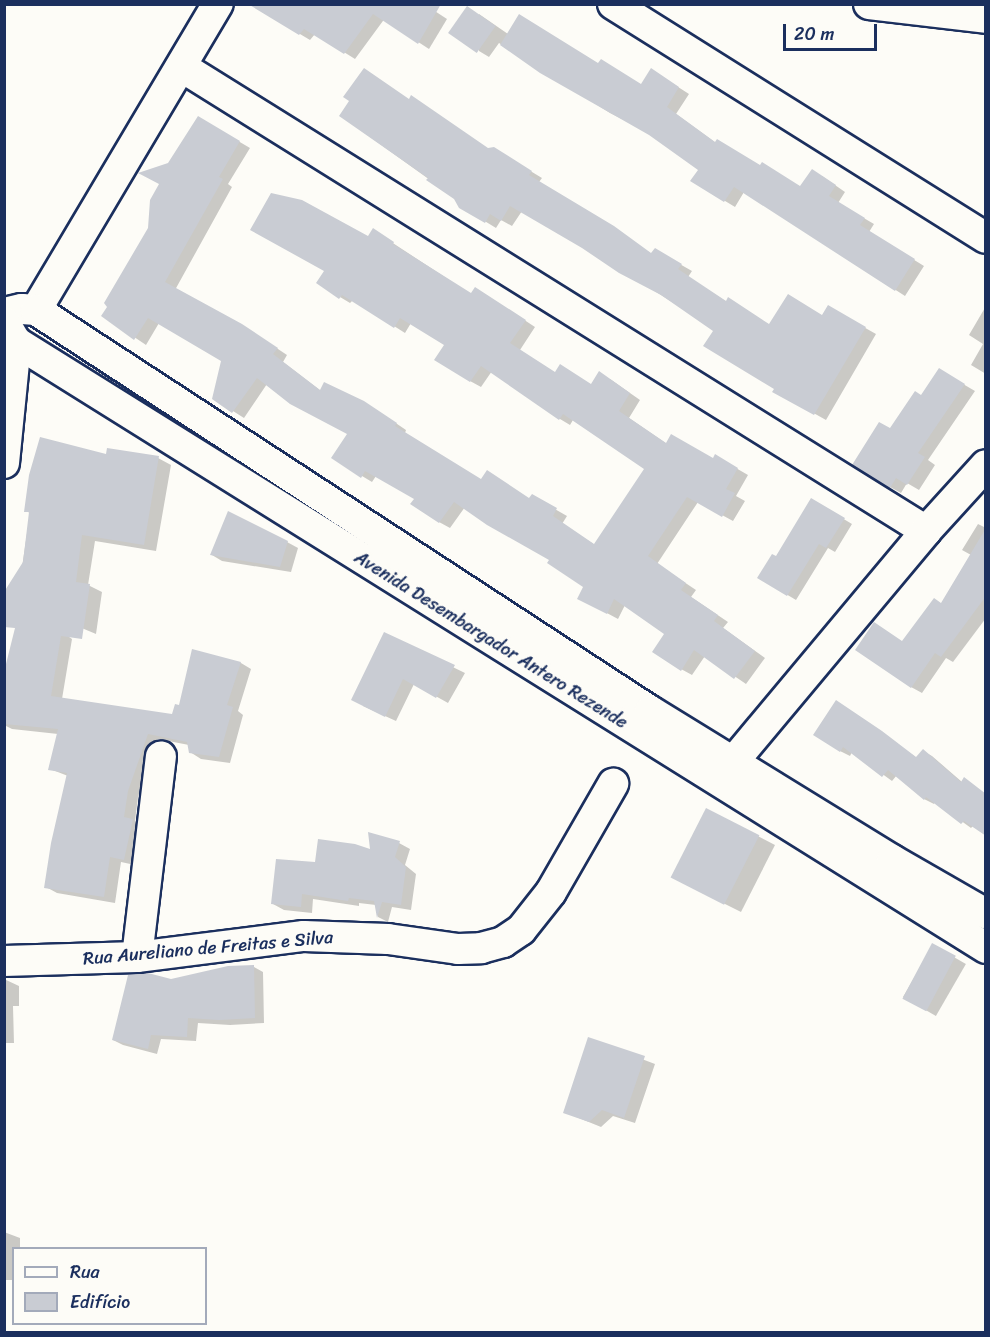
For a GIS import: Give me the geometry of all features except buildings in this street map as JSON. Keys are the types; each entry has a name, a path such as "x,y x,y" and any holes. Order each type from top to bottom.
{"street":[{"path":"4,313 22,309 36,310 218,4"},
{"path":"613,4 986,238"},
{"path":"869,4 986,18"},
{"path":"182,67 926,531"},
{"name":"Avenida Desembargador Antero Rezende","path":"36,310 650,711 733,762 791,812"},
{"path":"4,463 10,332"},
{"name":"Avenida Desembargador Antero Rezende","path":"10,332 293,515 791,812 885,871 986,948"},
{"path":"733,762 926,531 986,465"},
{"path":"293,515 310,489"},
{"path":"137,957 161,756"},
{"name":"Rua Aureliano de Freitas e Silva","path":"4,961 137,957 303,936 388,939 458,949 481,948 503,942 521,930 551,892 613,784"},
{"name":"Avenida Desembargador Antero Rezende","path":"885,871 986,914"}]}
